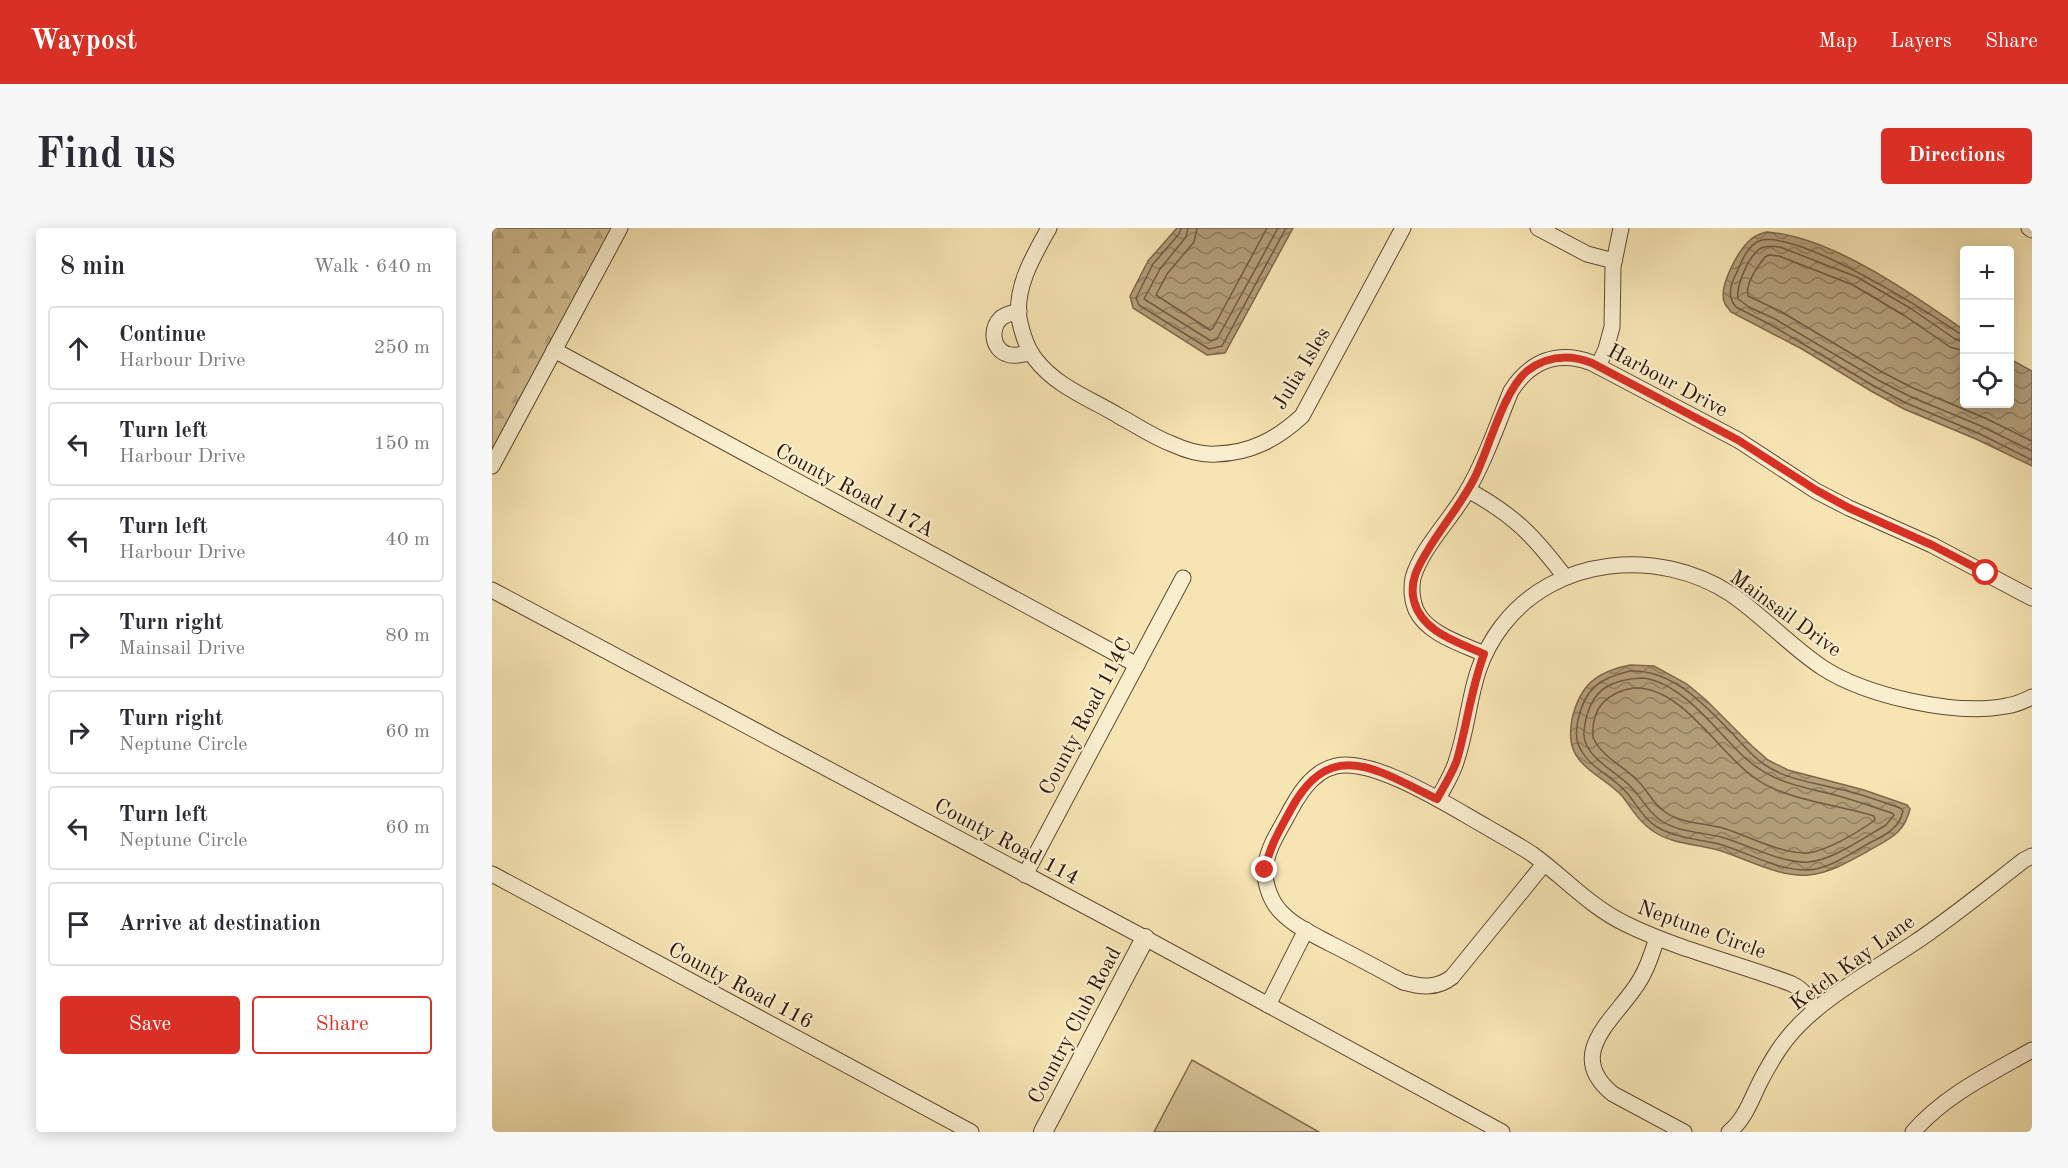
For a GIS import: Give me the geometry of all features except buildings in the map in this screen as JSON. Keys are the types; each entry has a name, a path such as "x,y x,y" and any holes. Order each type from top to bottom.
{"street":[{"path":"492,466 620,228"},
{"name":"Julia Isles","path":"1049,228 1026,273 1020,298 1019,311 1025,340 1031,353 1056,380 1171,444 1197,452 1215,454 1261,445 1284,433 1302,416 1403,228"},
{"path":"1538,228 1587,254 1614,261"},
{"path":"1598,366 1612,327 1611,283 1622,228"},
{"path":"1019,311 1004,316 997,323 994,331 995,340 998,348 1006,354 1014,356 1031,353"},
{"name":"County Road 117A","path":"554,350 1137,665"},
{"name":"Harbour Drive","path":"1484,654 1430,628 1417,610 1412,590 1413,578 1421,561 1468,490 1510,392 1526,372 1538,363 1565,357 1578,358 1598,366 1738,440 1816,490 1849,508 1932,545 2032,598"},
{"path":"1468,490 1502,510 1531,534 1565,577"},
{"name":"Mainsail Drive","path":"1437,799 1456,762 1475,679 1484,654 1503,625 1537,594 1565,577 1612,565 1636,564 1661,567 1684,573 1729,593 1822,667 1857,685 1915,702 1950,707 2007,706 2032,697"},
{"name":"County Road 114C","path":"1024,875 1183,578"},
{"name":"County Road 114","path":"492,590 1145,938 1502,1132"},
{"name":"Neptune Circle","path":"1544,864 1452,977 1444,983 1431,987 1403,982 1306,930 1280,912 1266,884 1265,870 1272,843 1296,799 1306,786 1319,774 1333,766 1347,764 1364,767 1396,779 1437,799 1532,854 1600,910 1624,924 1657,938 1801,988 1815,1010"},
{"name":"Ketch Kay Lane","path":"1729,1132 1738,1125 1771,1061 1783,1043 1815,1010 1948,920 2032,856"},
{"name":"County Road 116","path":"492,874 971,1132"},
{"path":"1268,1005 1306,930"},
{"name":"Country Club Road","path":"1042,1132 1145,938"},
{"path":"1657,938 1644,975 1599,1034 1593,1047 1592,1059 1595,1075 1613,1094 1684,1132"},
{"path":"1913,1132 1937,1108 1957,1093 2032,1050"}],"green space":[{"path":"492,228 616,228 492,458"},
{"path":"1192,1060 1319,1132 1154,1132"}],"water":[{"path":"1177,228 1293,228 1225,353 1207,355 1133,308 1130,296 1148,261"},
{"path":"1767,232 1792,236 1844,255 1896,284 1960,327 1960,408 2014,408 2014,361 2032,371 2032,466 1976,439 1904,409 1802,349 1731,312 1723,297 1726,280 1740,252 1756,236"},
{"path":"1630,665 1654,666 1687,684 1768,760 1788,770 1864,790 1907,805 1910,809 1904,824 1895,835 1854,859 1832,869 1809,875 1775,871 1718,850 1676,841 1653,831 1644,824 1617,791 1581,761 1571,742 1575,707 1585,689 1599,676"}],"route":[{"path":"1265,870 1272,843 1296,799 1319,774 1333,766 1347,764 1364,767 1396,779 1437,799 1451,773 1456,762 1475,679 1484,654 1430,628 1417,610 1412,590 1413,578 1421,561 1457,508 1474,477 1510,392 1526,372 1538,363 1565,357 1578,358 1592,363 1738,440 1816,490 1849,508 1932,545 1986,573"}]}
